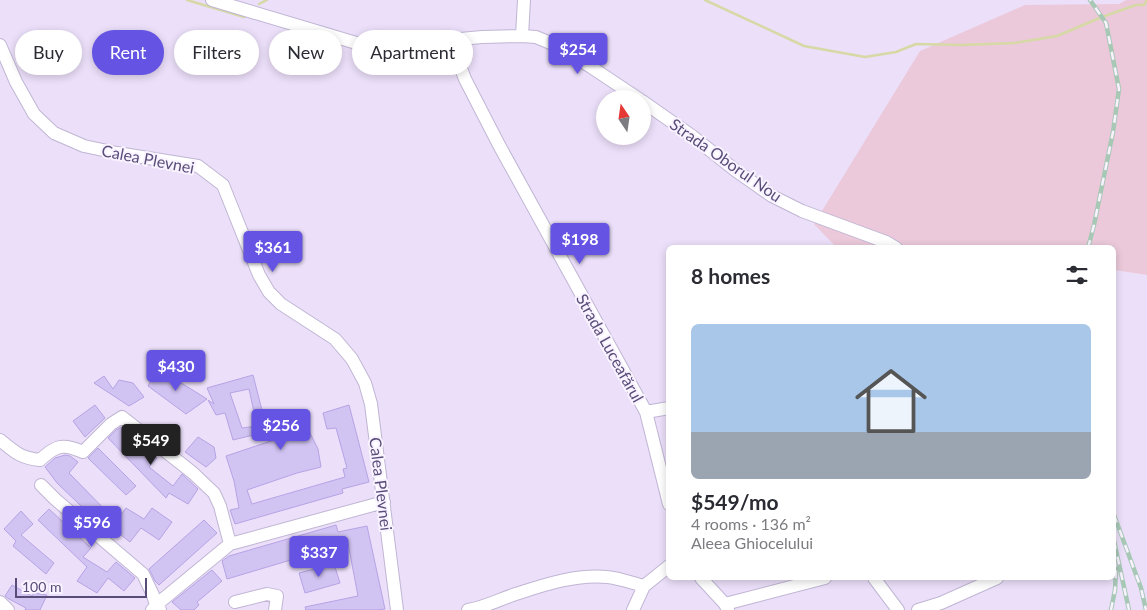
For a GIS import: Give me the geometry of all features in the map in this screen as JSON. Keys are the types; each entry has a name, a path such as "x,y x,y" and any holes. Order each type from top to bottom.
{"street":[{"path":"212,0 247,5 352,41"},
{"path":"522,36 524,0"},
{"path":"473,38 536,37 555,45 592,66 626,90"},
{"name":"Calea Plevnei","path":"0,45 16,82 34,114 54,132 84,146 198,166 223,185 259,275 269,292 281,304 336,339 352,358 365,383 371,404 397,610"},
{"name":"Strada Luceafărul","path":"463,75 499,146 646,412 666,492"},
{"name":"Strada Oborul Nou","path":"651,108 772,196 802,211 891,245"},
{"path":"646,412 666,409"},
{"path":"0,440 22,457 31,459 40,460 52,449 69,446 83,452 111,424 122,417 193,473 214,493 220,506 230,544"},
{"path":"41,485 143,574 153,595 156,608 230,544 384,502"},
{"path":"633,610 644,586 666,568"},
{"path":"468,610 480,608 519,593 550,584 590,577 608,577 644,586"},
{"path":"703,580 727,607 818,580"},
{"path":"876,580 898,610"},
{"path":"918,610 941,603 993,580"},
{"path":"235,602 267,594 277,596 275,610"},
{"path":"0,602 8,610"}],"shaded area":[{"path":"0,0 1126,0 814,224 834,245 666,245 666,580 1116,580 1116,270 1147,275 1147,610 0,610"},
{"path":"1126,0 1147,0 1147,275 1116,270 1116,245 834,245 814,224 920,51 1025,5 1119,4"}],"building":[{"path":"158,368 207,399 186,414 148,386"},
{"path":"253,375 265,422 301,415 318,449 321,467 247,490 252,504 345,477 343,469 347,468 336,428 327,429 323,413 349,405 369,482 342,489 343,493 235,524 230,510 239,508 234,481 226,456 277,439 274,430 233,440 225,413 216,415 208,400 214,404 207,388","holes":["249,389 257,426 242,428 230,393"]},
{"path":"104,376 113,389 119,380 133,383 144,397 129,406 94,383"},
{"path":"95,405 105,418 85,437 73,421"},
{"path":"122,427 157,458 149,467 173,486 182,474 198,489 188,504 169,493 166,498 108,438"},
{"path":"198,437 214,447 216,458 206,467 185,452"},
{"path":"98,448 136,486 126,495 88,458"},
{"path":"65,455 78,462 69,473 116,521 126,508 144,519 152,508 172,522 159,540 141,528 130,542 103,521 100,524 57,483 45,467 55,458"},
{"path":"49,509 91,548 83,557 107,572 116,562 135,578 124,591 108,578 97,593 77,581 87,567 38,520"},
{"path":"21,511 33,524 21,535 54,563 46,574 13,546 16,541 4,529"},
{"path":"204,520 217,533 159,585 149,569"},
{"path":"336,525 338,532 367,526 385,609 306,610 305,607 358,596 348,543 227,579 222,561 229,556"},
{"path":"334,564 340,583 305,593 299,573"},
{"path":"212,570 222,581 197,602 199,605 194,610 181,610 172,602"},
{"path":"12,585 32,596 34,593 47,595 40,610 25,610 26,608 5,596"}],"waterway":[{"path":"187,0 244,17"},
{"path":"259,4 267,0"},
{"path":"705,0 804,46 865,57 896,52 916,44 1015,43 1057,36 1102,17 1136,5 1144,5 1147,0"}],"railway":[{"path":"1089,245 1113,132 1119,89 1106,23 1090,0"},
{"path":"1116,520 1141,588 1146,610"},
{"path":"1116,550 1129,610"},
{"path":"1111,610 1115,580"}]}
